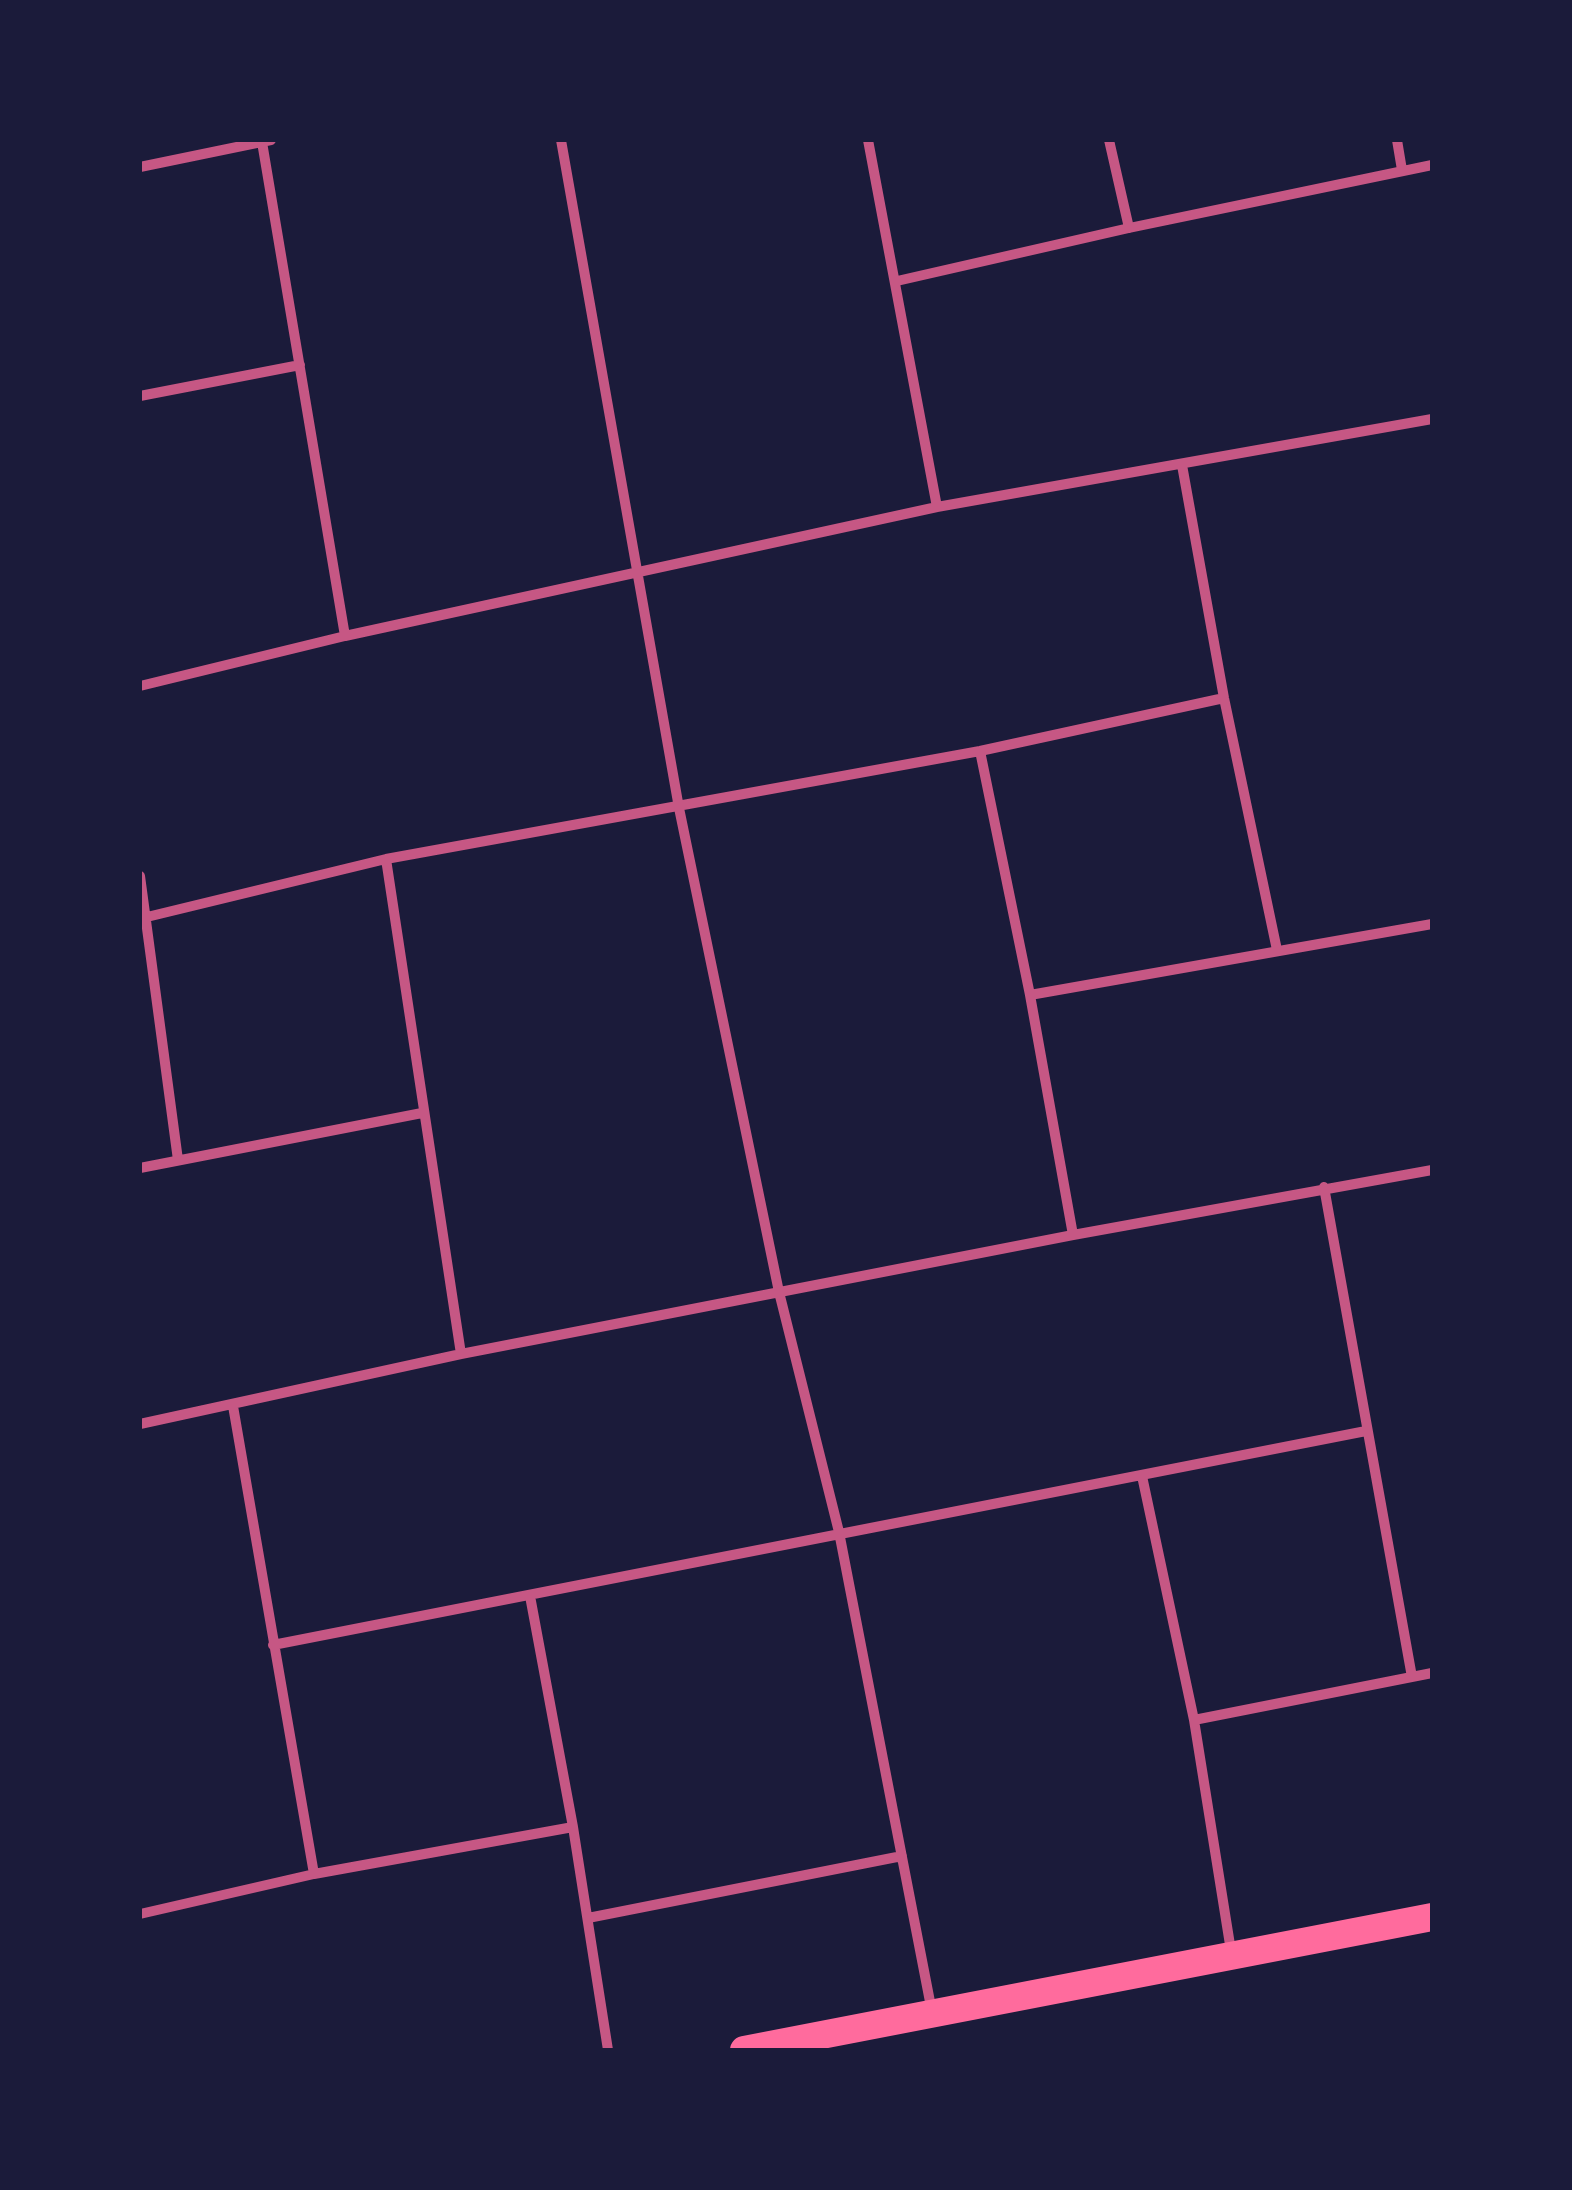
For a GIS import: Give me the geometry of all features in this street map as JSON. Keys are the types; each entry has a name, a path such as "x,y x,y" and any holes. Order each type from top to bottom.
{"highway":[{"path":"744,2050 1432,1917"}],"street":[{"path":"561,140 679,808 780,1292 840,1532 932,2013"},
{"path":"868,140 937,507"},
{"path":"1109,140 1129,228"},
{"path":"1397,140 1402,170"},
{"path":"140,166 266,141 345,636"},
{"path":"897,281 1432,165"},
{"path":"140,396 300,365"},
{"path":"140,686 345,636 937,507 1432,418"},
{"path":"1182,465 1224,698 1277,950"},
{"path":"147,917 386,859 679,808 1224,698"},
{"path":"980,750 1030,995 1072,1234"},
{"path":"386,859 460,1354"},
{"path":"140,876 178,1160"},
{"path":"1030,995 1432,924"},
{"path":"140,1168 422,1114"},
{"path":"140,1424 460,1354 1072,1234 1432,1170"},
{"path":"1324,1187 1412,1677"},
{"path":"233,1406 314,1874"},
{"path":"273,1645 1366,1431"},
{"path":"1142,1476 1194,1720 1231,1954"},
{"path":"530,1596 573,1826 608,2050"},
{"path":"1194,1720 1432,1672"},
{"path":"140,1914 314,1874 573,1826"},
{"path":"588,1918 902,1856"}]}
